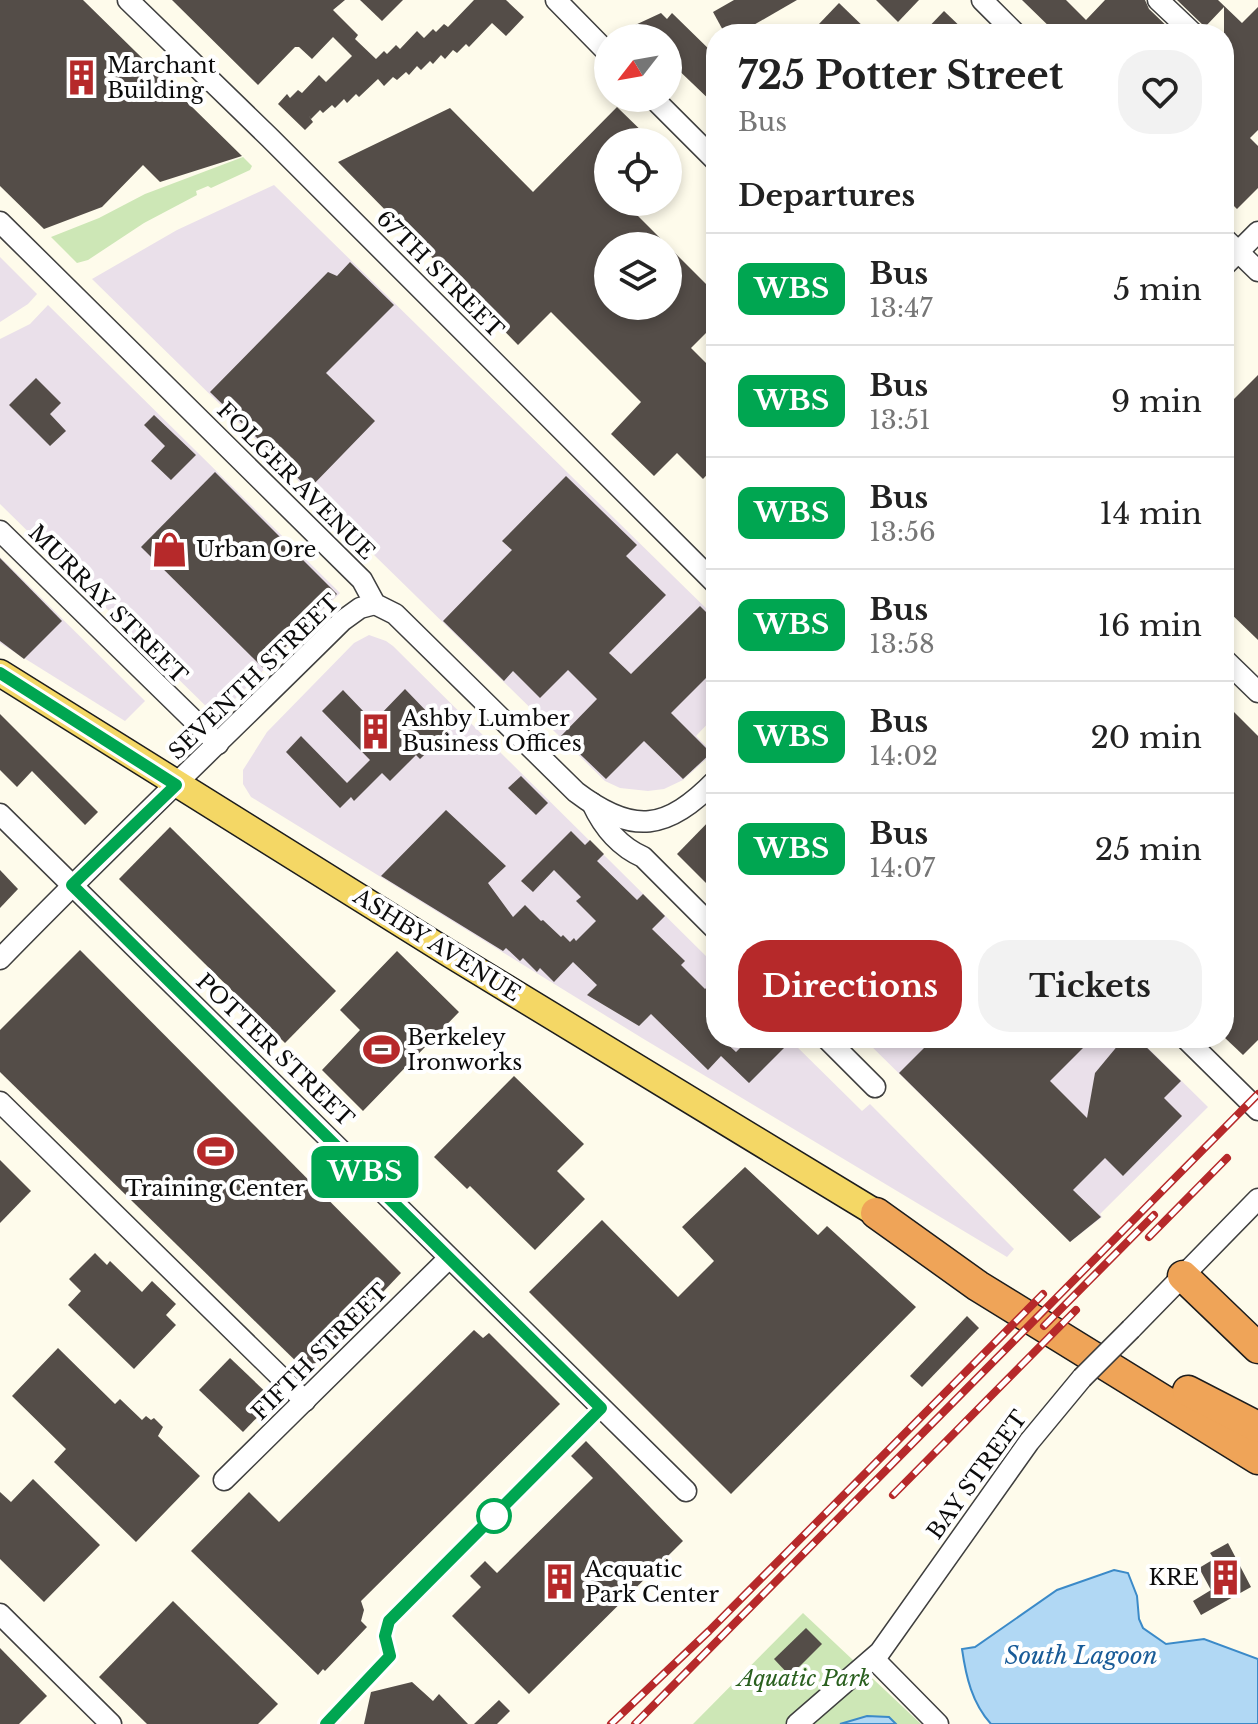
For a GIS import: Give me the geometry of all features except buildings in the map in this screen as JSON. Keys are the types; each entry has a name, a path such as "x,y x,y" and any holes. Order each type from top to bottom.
{"highway":[{"path":"876,1213 988,1269 1258,1434"},
{"path":"876,1213 978,1286 1258,1459"},
{"path":"1183,1276 1258,1348"},
{"path":"1188,1391 1258,1427"}],"main road":[{"name":"ASHBY AVENUE","path":"0,673 176,785 876,1213"}],"street":[{"name":"67TH STREET","path":"128,0 706,574"},
{"path":"556,0 594,39"},
{"path":"982,0 1006,24"},
{"path":"1158,0 1183,24"},
{"path":"667,112 706,151"},
{"name":"FOLGER AVENUE","path":"0,222 362,580 375,604 395,614 572,787 592,803 628,818 653,822"},
{"path":"1234,249 1258,232"},
{"path":"1234,255 1258,271"},
{"name":"MURRAY STREET","path":"0,531 218,744"},
{"name":"SEVENTH STREET","path":"0,959 342,621 360,608 375,604"},
{"path":"1234,669 1258,692"},
{"path":"643,857 645,841 653,822 689,807 706,790"},
{"name":"FOLGER AVENUE","path":"592,803 603,826 629,851 643,857 706,920"},
{"name":"POTTER STREET","path":"0,814 686,1491"},
{"path":"836,1048 875,1087"},
{"path":"1195,1048 1258,1110"},
{"path":"0,1102 305,1401"},
{"name":"BAY STREET","path":"797,1724 825,1697 874,1659 1029,1442 1082,1378 1258,1199"},
{"name":"FIFTH STREET","path":"224,1480 449,1258"},
{"path":"0,1614 111,1724"},
{"path":"874,1659 938,1724"}],"shaded area":[{"path":"274,185 706,608 706,726 696,736 706,746 706,759 683,780 664,789 620,788 605,781 92,279 177,230"},
{"path":"0,257 37,294 28,304 0,322"},
{"name":"Urban Ore","path":"48,305 340,593 217,717 0,504 0,339 30,324"},
{"path":"0,557 145,701 125,721 0,643"},
{"path":"369,635 393,646 706,956 706,1048 798,1048 862,1111 870,1104 1014,1249 1007,1257 642,1038 251,797 243,784 243,770 267,732 354,643"},
{"path":"873,1048 1148,1048 1208,1107 1100,1214 1102,1217 1070,1242"}],"green space":[{"path":"243,157 252,166 250,170 211,188 208,186 196,191 197,195 144,223 88,260 77,263 51,237 99,218 145,194"},
{"name":"Aquatic Park","path":"803,1613 921,1724 693,1724"}],"water":[{"name":"South Lagoon","path":"1114,1570 1128,1573 1137,1596 1143,1628 1166,1644 1204,1639 1258,1659 1258,1724 991,1724 971,1689 962,1649 975,1647 1057,1590"},
{"path":"867,1716 889,1717 896,1724 840,1724"}],"railway":[{"path":"635,1724 1258,1094"},
{"path":"1149,1237 1227,1158"},
{"path":"1044,1326 1154,1215"},
{"path":"611,1724 709,1631 1043,1294"},
{"path":"893,1495 1076,1310"}],"bus line":[{"name":"WBS","path":"0,673 176,785 72,885 601,1408 389,1621 385,1636 390,1656 326,1724"}],"place":[{"name":"Marchant Building","path":"81,78"},
{"name":"Urban Ore","path":"170,549"},
{"name":"Ashby Lumber Business Offices","path":"376,731"},
{"name":"Berkeley Ironworks","path":"381,1050"},
{"name":"Training Center","path":"215,1152"},
{"name":"KRE","path":"1225,1577"},
{"name":"Acquatic Park Center","path":"559,1582"}]}
